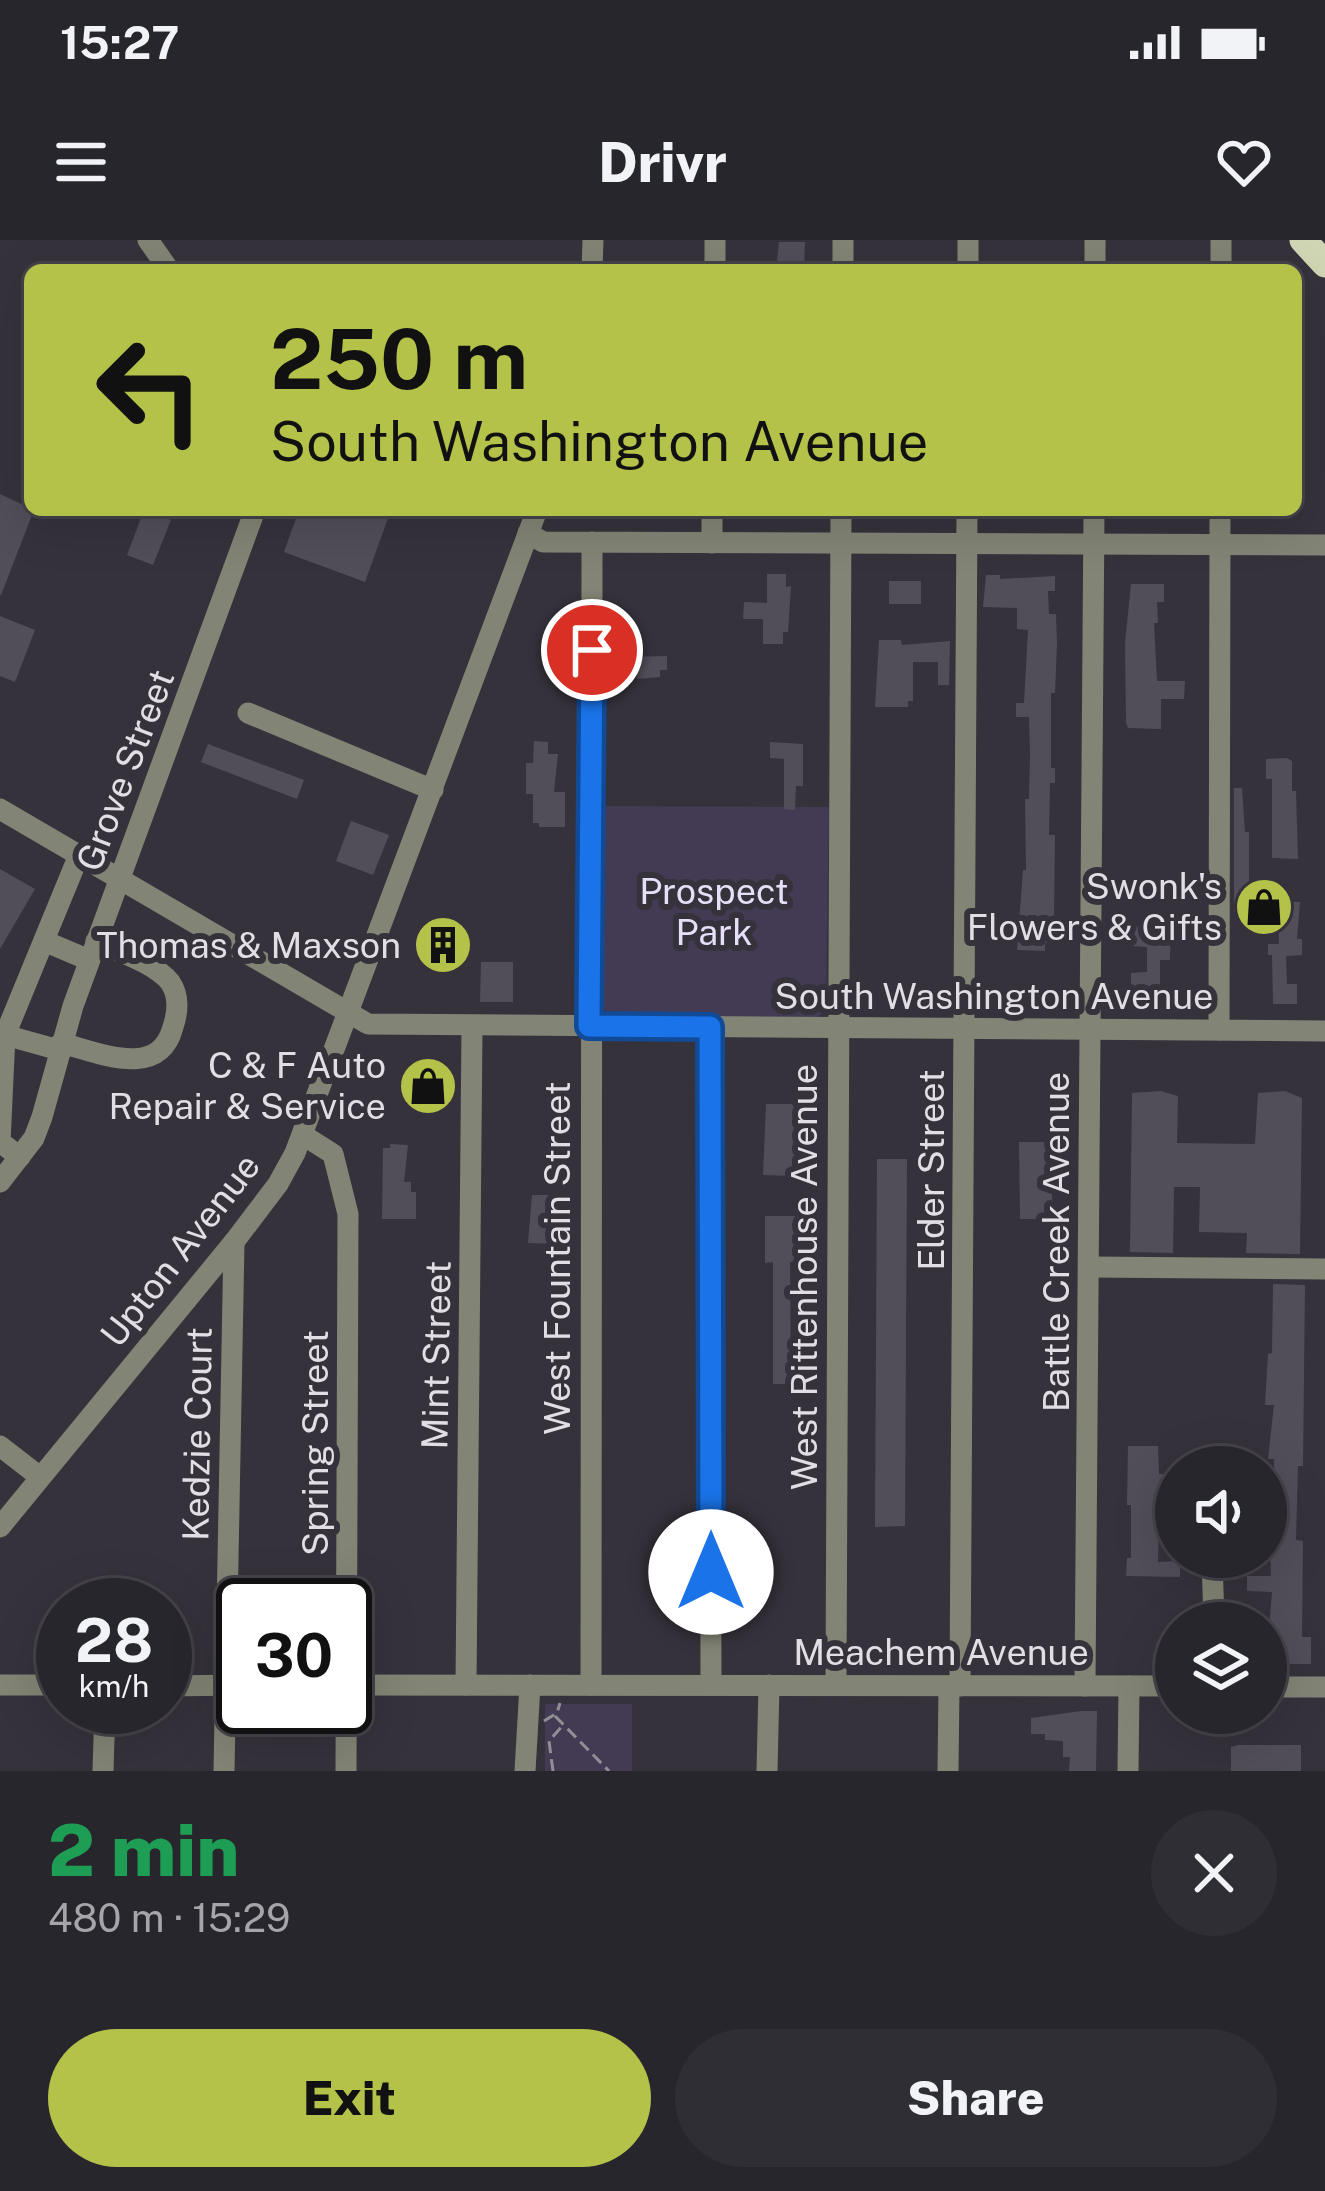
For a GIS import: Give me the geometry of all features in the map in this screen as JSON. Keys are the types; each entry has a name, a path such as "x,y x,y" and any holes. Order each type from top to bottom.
{"main road":[{"path":"1303,240 1325,264"}],"street":[{"name":"Grove Street","path":"0,1182 42,1117 92,950 253,516"},
{"name":"Upton Avenue","path":"0,1527 278,1184 303,1135 350,1014 534,516"},
{"path":"712,516 712,543"},
{"name":"West Rittenhouse Avenue","path":"836,1684 841,516"},
{"name":"Elder Street","path":"948,1771 955,1686 965,1028 967,516"},
{"name":"Battle Creek Avenue","path":"1085,1686 1094,516"},
{"path":"1219,1030 1220,516"},
{"path":"528,533 543,542 1325,545"},
{"name":"West Fountain Street","path":"591,1685 592,542"},
{"path":"248,713 433,790"},
{"name":"South Washington Avenue","path":"0,809 368,1024 1325,1031"},
{"path":"20,1157 0,1142 4,1035 79,855"},
{"path":"4,1035 136,1061 149,1060 171,1035 177,1013 173,985 163,975 92,950 44,941"},
{"name":"Mint Street","path":"466,1685 472,1026"},
{"path":"710,1027 711,1685"},
{"name":"Spring Street","path":"303,1135 333,1154 348,1214 346,1578"},
{"name":"Kedzie Court","path":"234,1242 234,1578"},
{"path":"1090,1267 1325,1268"},
{"path":"0,1446 40,1477"},
{"path":"0,1684 36,1685"},
{"name":"Meachem Avenue","path":"372,1684 1155,1686"},
{"path":"525,1771 530,1685"},
{"path":"767,1771 769,1685"},
{"path":"1128,1771 1129,1686"},
{"path":"1287,1687 1325,1687"},
{"path":"103,1771 104,1734"},
{"name":"Kedzie Court","path":"224,1771 228,1734"},
{"name":"Spring Street","path":"346,1734 346,1771"}],"path":[{"path":"542,1721 555,1715 561,1702"},
{"path":"555,1715 609,1771"},
{"path":"553,1771 549,1741 564,1725"}],"green space":[{"name":"Prospect Park","path":"601,806 829,807 826,1011 817,1017 612,1016 600,1006"},
{"path":"545,1704 632,1704 632,1771 545,1771"}],"building":[{"path":"779,242 805,242 804,264 777,264"},
{"path":"0,494 24,505 24,516 32,516 0,595"},
{"path":"142,516 171,520 153,565 127,555"},
{"path":"297,516 389,516 365,582 284,552"},
{"path":"767,574 786,574 786,587 791,586 783,644 763,644 763,619 743,619 744,602 767,603"},
{"path":"986,575 1000,575 1000,579 1055,576 1055,591 1048,591 1049,614 1056,614 1057,643 1055,693 1051,693 1055,783 1050,783 1049,835 1055,835 1054,918 1050,918 1045,951 1017,950 1026,870 1030,754 1029,717 1016,717 1016,703 1024,703 1028,630 1017,629 1017,608 983,607"},
{"path":"889,581 921,581 921,604 889,604"},
{"path":"1131,584 1164,584 1164,602 1157,602 1158,623 1154,623 1157,681 1185,681 1184,699 1161,699 1161,729 1128,728 1126,722 1125,643"},
{"path":"0,616 35,630 15,682 0,676"},
{"path":"879,640 901,640 902,645 950,641 949,685 938,685 938,662 913,662 913,701 908,701 908,707 875,707"},
{"path":"667,656 667,670 660,670 660,677 637,679 637,673 630,672 631,657"},
{"path":"534,741 548,742 548,754 558,754 554,792 565,792 565,827 533,823 526,763 533,763"},
{"path":"770,742 803,744 803,786 796,786 795,810 784,809 784,759 770,758"},
{"path":"208,744 304,780 297,799 201,762"},
{"path":"1266,759 1292,761 1292,791 1296,791 1298,859 1272,858 1272,779 1266,779"},
{"path":"1234,788 1242,788 1245,832 1249,832 1249,901 1300,902 1297,939 1302,939 1302,955 1286,956 1287,984 1297,984 1297,1004 1273,1004 1268,944 1279,944 1278,918 1240,917 1240,911 1234,911"},
{"path":"351,821 389,835 373,875 336,861"},
{"path":"0,869 35,889 0,949"},
{"name":"Thomas & Maxson","path":"428,923 457,923 457,966 429,966"},
{"path":"1132,926 1171,926 1170,960 1160,960 1160,992 1131,991 1131,973 1147,972 1147,947 1132,946"},
{"path":"481,962 513,962 513,1002 480,1002"},
{"path":"1161,1091 1178,1096 1177,1143 1255,1144 1258,1093 1285,1091 1302,1098 1300,1254 1246,1253 1247,1233 1199,1232 1200,1187 1174,1187 1173,1253 1130,1252 1132,1093"},
{"path":"766,1104 795,1104 794,1176 763,1175"},
{"path":"1019,1142 1052,1142 1052,1219 1020,1219"},
{"path":"408,1145 404,1182 411,1182 411,1192 416,1192 416,1219 382,1219 383,1148"},
{"path":"877,1159 907,1159 905,1526 875,1527"},
{"path":"532,1195 549,1195 548,1225 559,1225 559,1244 528,1243"},
{"path":"765,1216 795,1216 795,1262 790,1262 791,1384 773,1384 773,1262 765,1263"},
{"path":"1273,1284 1305,1285 1303,1466 1298,1466 1296,1540 1303,1541 1302,1637 1311,1637 1311,1664 1287,1664 1287,1602 1271,1602 1272,1592 1247,1591 1247,1578 1287,1578 1287,1446 1269,1446 1274,1405 1265,1405 1268,1354 1272,1353"},
{"path":"1128,1446 1155,1446 1155,1577 1126,1576 1127,1558 1131,1558 1131,1505 1127,1505"},
{"path":"1097,1711 1096,1771 1069,1771 1070,1757 1063,1757 1063,1741 1031,1734 1031,1718"},
{"path":"1301,1745 1301,1771 1231,1771 1231,1747"}],"place":[{"name":"Swonk's Flowers & Gifts","path":"1264,907"},
{"name":"Thomas & Maxson","path":"443,945"},
{"name":"C & F Auto Repair & Service","path":"428,1086"}],"route":[{"path":"592,650 589,1026 710,1027 711,1572"}]}
